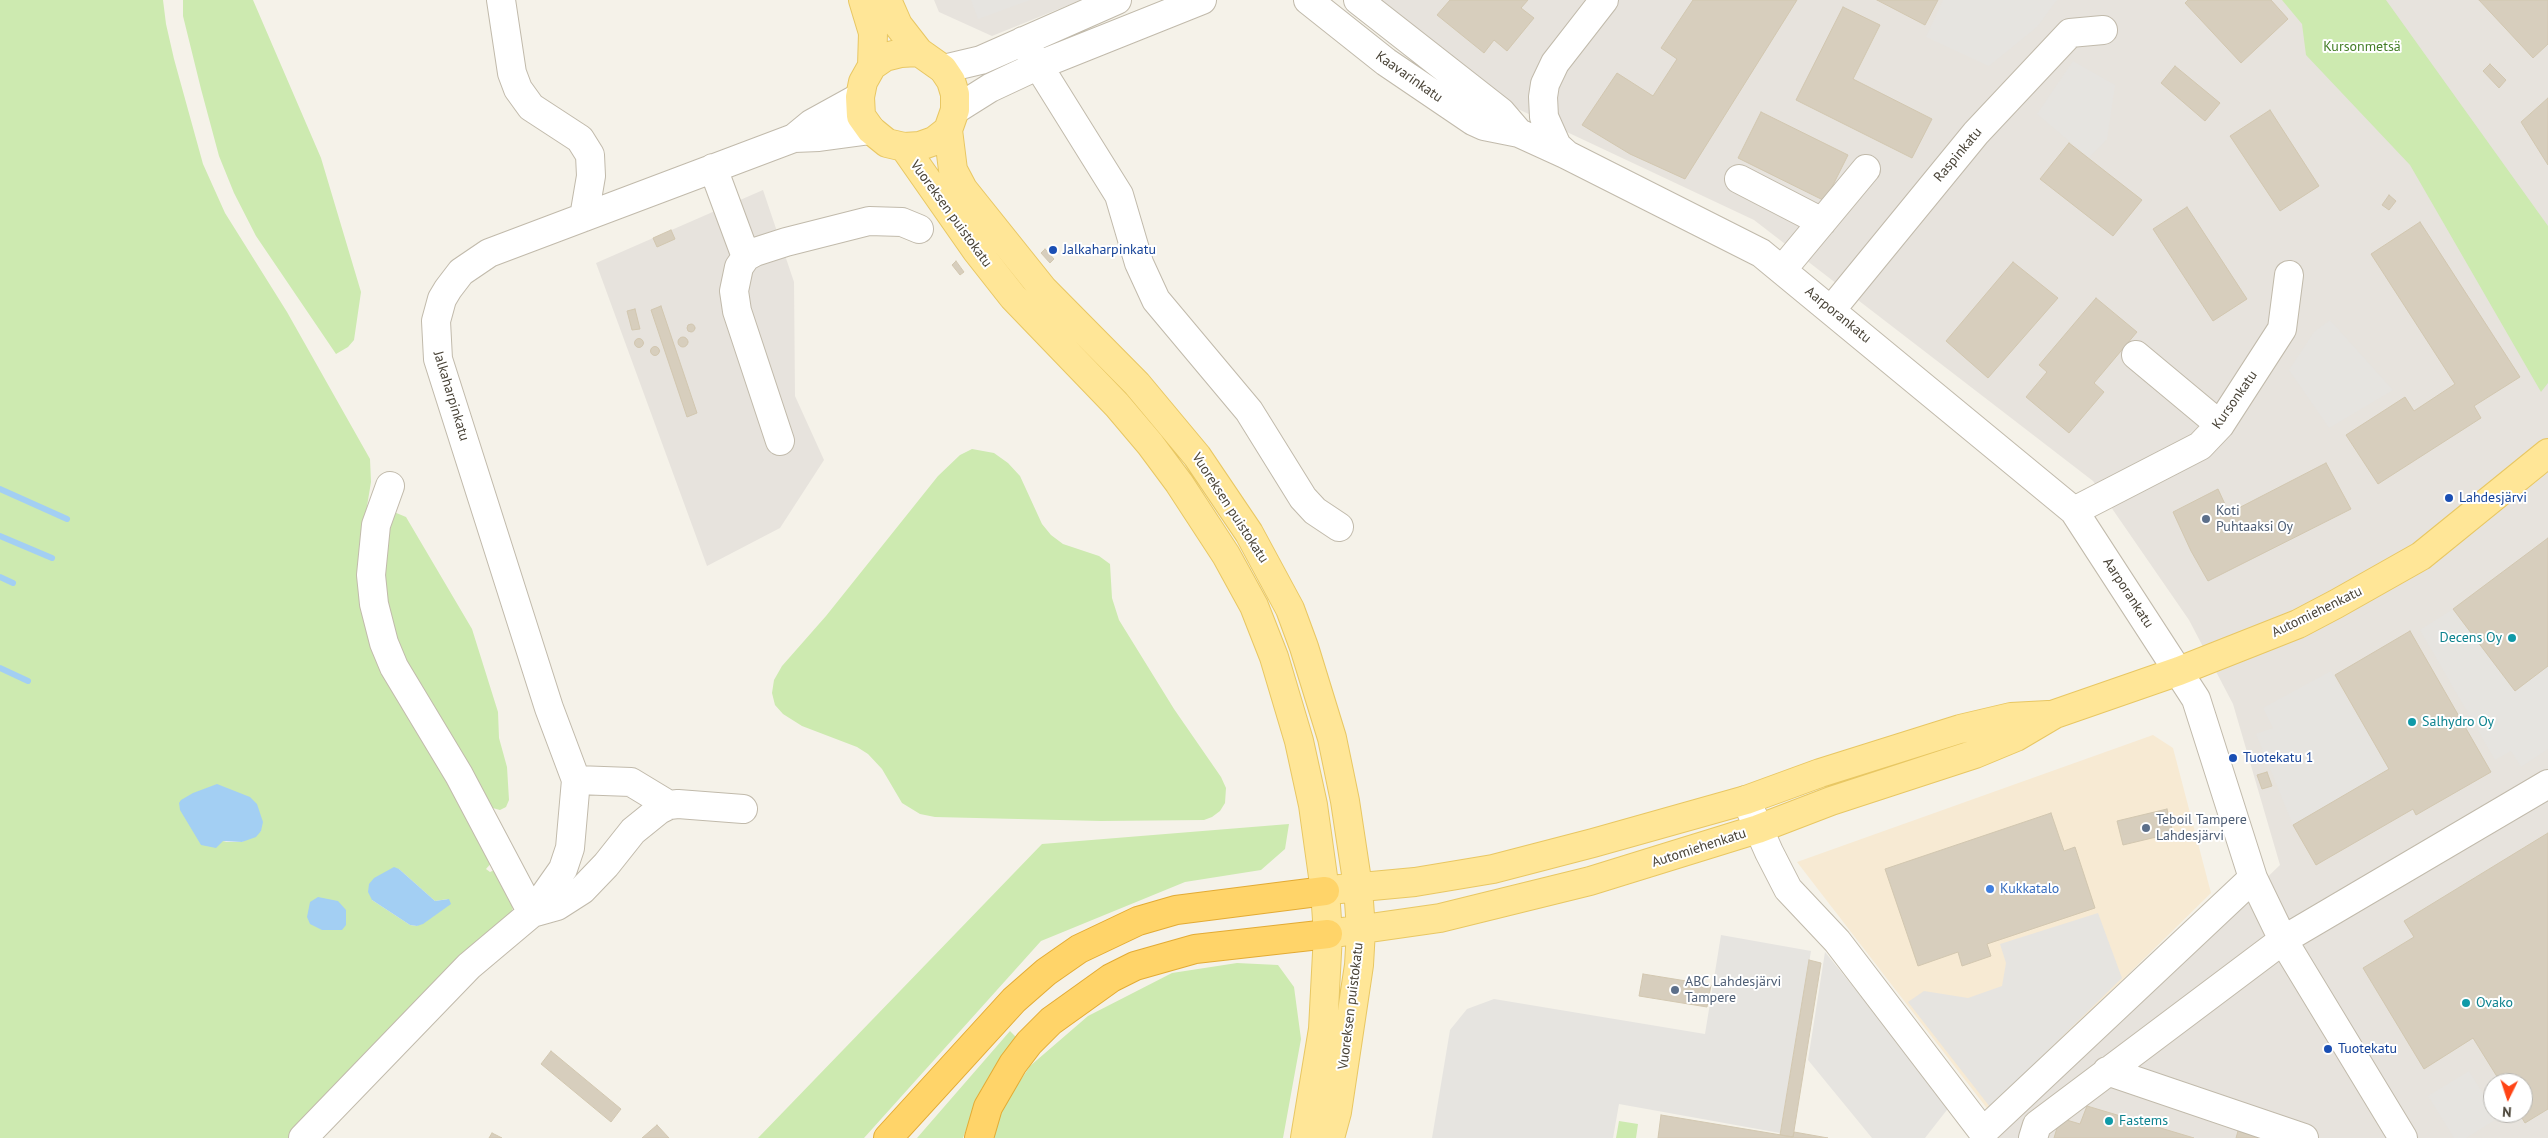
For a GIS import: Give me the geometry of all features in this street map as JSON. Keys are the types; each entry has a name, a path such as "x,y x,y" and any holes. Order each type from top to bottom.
{"highway":[{"path":"888,1138 1014,1000 1046,972 1079,949 1138,921 1176,910 1326,891"},
{"path":"979,1138 988,1107 1013,1064 1029,1043 1058,1016 1111,978 1135,966 1194,948 1328,934"}],"main road":[{"path":"863,0 873,34 872,66"},
{"path":"887,0 898,25 919,52 943,69 956,94 952,120 934,141 920,146 904,147 887,143 871,130 862,116 860,97 863,82 872,66 885,57 901,53 919,52"},
{"name":"Vuoreksen puistokatu","path":"952,120 953,170 963,189 1043,289 1137,384 1171,422 1223,493 1268,566 1290,609 1304,647 1332,738 1345,801 1358,887 1361,930 1359,965 1337,1112 1330,1138"},
{"name":"Vuoreksen puistokatu","path":"904,147 976,250 1013,297 1117,404 1179,483 1240,578 1274,657 1290,708 1313,805 1326,891 1328,934 1323,1029 1305,1138"},
{"name":"Automiehenkatu","path":"1328,934 1440,918 1590,881 1758,829 1831,801 1975,754 2016,737 2055,714 2179,670 2298,624 2421,556 2548,453"},
{"name":"Automiehenkatu","path":"1326,891 1415,882 1493,869 1593,844 1746,800 1820,773 1960,729 2012,717 2055,714"}],"street":[{"path":"501,0 512,73 518,89 532,107 580,139 590,155 591,176 584,217"},
{"path":"943,69 981,60 1117,0"},
{"path":"952,120 990,88 1037,66 1202,0"},
{"name":"Kaavarinkatu","path":"1308,0 1386,62 1473,121 1484,126 1519,134 1567,155"},
{"name":"Kaavarinkatu","path":"1358,0 1501,112 1519,134"},
{"name":"Aarporankatu","path":"1604,0 1555,63 1545,84 1543,106 1548,129 1557,146 1567,155 1761,253 1832,309 2074,511 2179,670"},
{"name":"Raspinkatu","path":"1832,309 1976,133 2070,33 2103,30"},
{"path":"1022,41 1119,195 1139,264 1156,300 1249,411 1302,498 1315,511 1339,527"},
{"name":"Jalkaharpinkatu","path":"794,138 811,124 860,97"},
{"name":"Jalkaharpinkatu","path":"576,780 549,708 438,358 436,335 442,299 454,279 467,266 489,253 794,138 819,137 871,130"},
{"path":"713,168 746,257"},
{"path":"1782,270 1866,169"},
{"path":"1739,179 1822,222"},
{"path":"780,442 736,311 734,291 735,277 739,267 746,257 786,242 869,221 902,222 919,229"},
{"name":"Kursonkatu","path":"2074,511 2200,446 2220,425 2282,329 2289,275"},
{"path":"2136,355 2220,425"},
{"path":"390,486 376,525 371,575 374,604 384,643 394,667 459,775 532,912"},
{"path":"2179,670 2196,699 2253,878 2283,940 2403,1138"},
{"path":"303,1138 469,966 532,912 568,858 576,780 632,782 669,805 743,809"},
{"path":"2033,1138 2037,1125 2283,940 2548,784"},
{"path":"1746,800 1758,829 1788,889 1837,941 1983,1132 2253,878"},
{"path":"532,912 557,906 582,890 606,865 633,831 652,814 669,805"},
{"path":"2107,1072 2304,1138"}],"shaded area":[{"path":"934,0 1081,0 992,36 939,12"},
{"path":"971,0 1030,0 978,19"},
{"path":"1376,0 2548,0 2548,1138 1998,1138 2280,865 2233,704 2189,620 2093,481 1754,220 1518,109 1413,33"},
{"path":"1943,0 2057,0 2037,27 1989,66 1926,37"},
{"path":"2073,61 2115,85 2107,139 2089,158 2037,114"},
{"path":"763,190 794,282 795,396 824,460 780,528 707,566 596,263"},
{"path":"2330,320 2393,390 2329,428 2289,370 2314,332"},
{"path":"2453,609 2515,691 2548,666 2548,749 2521,767 2511,751 2495,760 2420,630"},
{"path":"2331,671 2389,769 2293,825 2256,734 2273,728 2263,708"},
{"path":"2153,735 2173,748 2211,893 1989,1111 1797,862"},
{"path":"2098,913 2122,978 1990,1107 1908,1002 1924,991 1968,998 2002,986 2006,963 2000,944"},
{"path":"1721,935 1811,951 1780,1133 1619,1104 1613,1138 1432,1138 1450,1030 1467,1009 1494,999 1705,1034"},
{"path":"1825,952 1950,1106 1925,1138 1872,1138 1808,1060"},
{"path":"2469,1071 2483,1094 2483,1123 2490,1123 2466,1138 2454,1138 2428,1096"}],"green space":[{"path":"0,0 163,0 174,59 203,164 225,213 287,312 370,459 371,482 359,555 363,616 494,860 486,869 490,872 501,867 514,903 511,915 295,1138 0,1138","holes":["261,831 242,842 223,842","399,869 435,901 448,899 417,926 410,925 372,900"]},
{"path":"183,0 253,0 321,158 361,292 354,340 348,347 336,354 256,236 234,193 219,156 201,89 183,16"},
{"name":"Kursonmetsä","path":"2282,0 2386,0 2548,226 2548,383 2541,392 2410,165 2306,55 2302,24"},
{"path":"972,449 994,453 1008,463 1020,476 1042,524 1051,535 1063,544 1099,556 1110,564 1112,598 1119,620 1174,709 1221,777 1226,788 1225,803 1220,811 1212,817 1204,820 1101,821 935,817 920,814 902,803 882,769 868,754 857,747 802,726 783,714 775,705 772,693 774,680 782,666 826,616 938,476 960,455"},
{"path":"394,512 406,517 472,629 498,712 499,738 507,767 509,800 506,807 500,810 489,807 414,690 382,612 388,513"},
{"path":"1289,824 1285,849 1261,870 1185,882 1041,941 864,1138 758,1138 1042,844"},
{"path":"1237,963 1278,965 1294,987 1301,1039 1283,1138 994,1138 1002,1108 1030,1066 1088,1016 1172,973"},
{"path":"1010,1031 1017,1038 982,1088 963,1138 917,1138"},
{"path":"1619,1121 1638,1124 1636,1138 1616,1138"}],"water":[{"path":"217,784 250,797 257,804 263,822 261,831 256,837 242,842 223,841 216,848 201,845 180,810 179,803 193,793"},
{"path":"394,867 399,869 435,901 449,899 451,904 423,924 417,926 410,925 372,900 368,892 369,884 374,878"},
{"path":"318,897 338,901 346,910 346,925 342,930 322,930 310,924 307,917 310,902"}],"building":[{"path":"1450,0 1528,0 1521,8 1534,18 1507,51 1494,40 1484,53 1437,15"},
{"path":"1693,0 1797,0 1685,179 1630,154 1582,125 1617,73 1653,96 1677,59 1661,48"},
{"path":"1877,0 1938,0 1925,25"},
{"path":"2188,0 2271,0 2288,19 2241,63 2185,3"},
{"path":"2479,0 2548,0 2548,44 2533,58"},
{"path":"1843,7 1880,25 1853,79 1932,119 1912,158 1796,100"},
{"path":"2490,64 2506,80 2499,88 2483,71"},
{"path":"2175,66 2220,103 2205,121 2161,83"},
{"path":"2548,98 2548,165 2521,122"},
{"path":"2270,110 2319,186 2280,211 2230,136"},
{"path":"1761,112 1848,155 1825,201 1738,158"},
{"path":"2069,143 2142,200 2113,236 2040,179"},
{"path":"2389,195 2396,201 2389,210 2382,205"},
{"path":"2187,207 2247,299 2213,321 2153,229"},
{"path":"2420,222 2520,377 2474,406 2481,418 2378,484 2346,435 2405,397 2414,411 2455,384 2371,254"},
{"path":"671,230 675,239 657,247 653,238"},
{"path":"1045,249 1054,259 1050,263 1041,253"},
{"path":"956,261 964,272 960,275 952,265"},
{"path":"2013,262 2058,298 1988,378 1946,341"},
{"path":"2096,298 2137,332 2094,383 2104,392 2069,433 2026,397 2047,372 2039,365"},
{"path":"661,306 697,413 687,417 651,310"},
{"path":"635,309 640,329 632,330 627,311"},
{"path":"691,324 695,328 691,332 687,328"},
{"path":"681,337 685,337 688,342 687,346 681,347 678,344 678,340"},
{"path":"639,339 643,343 639,347 635,343"},
{"path":"655,347 659,351 655,355 651,351"},
{"path":"2326,463 2351,509 2208,581 2191,551 2173,512 2218,489 2229,513"},
{"name":"Decens Oy","path":"2548,538 2548,666 2515,691 2453,609"},
{"name":"Salhydro Oy","path":"2410,631 2491,772 2416,815 2413,809 2316,865 2293,825 2389,769 2335,675"},
{"path":"2267,772 2272,786 2262,789 2257,775"},
{"path":"2167,809 2173,833 2123,845 2117,821"},
{"name":"Kukkatalo","path":"2051,813 2064,851 2075,847 2095,908 1987,944 1991,956 1962,966 1958,952 1918,966 1885,869"},
{"name":"Ovako","path":"2548,833 2548,1109 2533,1118 2533,1073 2495,1073 2473,1038 2424,1069 2363,968 2414,937 2404,921"},
{"path":"1809,960 1821,963 1793,1137 1780,1135"},
{"name":"ABC Lahdesjärvi Tampere","path":"1643,974 1711,985 1707,1007 1639,996"},
{"path":"551,1051 621,1109 611,1122 541,1064"},
{"name":"Fastems","path":"2087,1106 2194,1138 2054,1138 2060,1118 2080,1124"},
{"path":"1661,1115 1793,1137 1794,1132 1828,1138 1658,1138"},
{"path":"657,1125 669,1138 642,1138"},
{"path":"2238,1131 2260,1138 2236,1138"},
{"path":"492,1133 502,1138 489,1138"}],"waterway":[{"path":"0,489 67,519"},
{"path":"0,536 52,558"},
{"path":"0,577 13,583"},
{"path":"0,668 28,681"}],"place":[{"name":"Jalkaharpinkatu","path":"1053,250"},
{"name":"Lahdesjärvi","path":"2449,498"},
{"name":"Koti Puhtaaksi Oy","path":"2206,519"},
{"name":"Decens Oy","path":"2512,638"},
{"name":"Salhydro Oy","path":"2412,722"},
{"name":"Tuotekatu 1","path":"2233,758"},
{"name":"Teboil Tampere Lahdesjärvi","path":"2146,828"},
{"name":"Kukkatalo","path":"1990,889"},
{"name":"ABC Lahdesjärvi Tampere","path":"1675,990"},
{"name":"Ovako","path":"2466,1003"},
{"name":"Tuotekatu","path":"2328,1049"},
{"name":"Fastems","path":"2109,1121"}]}
